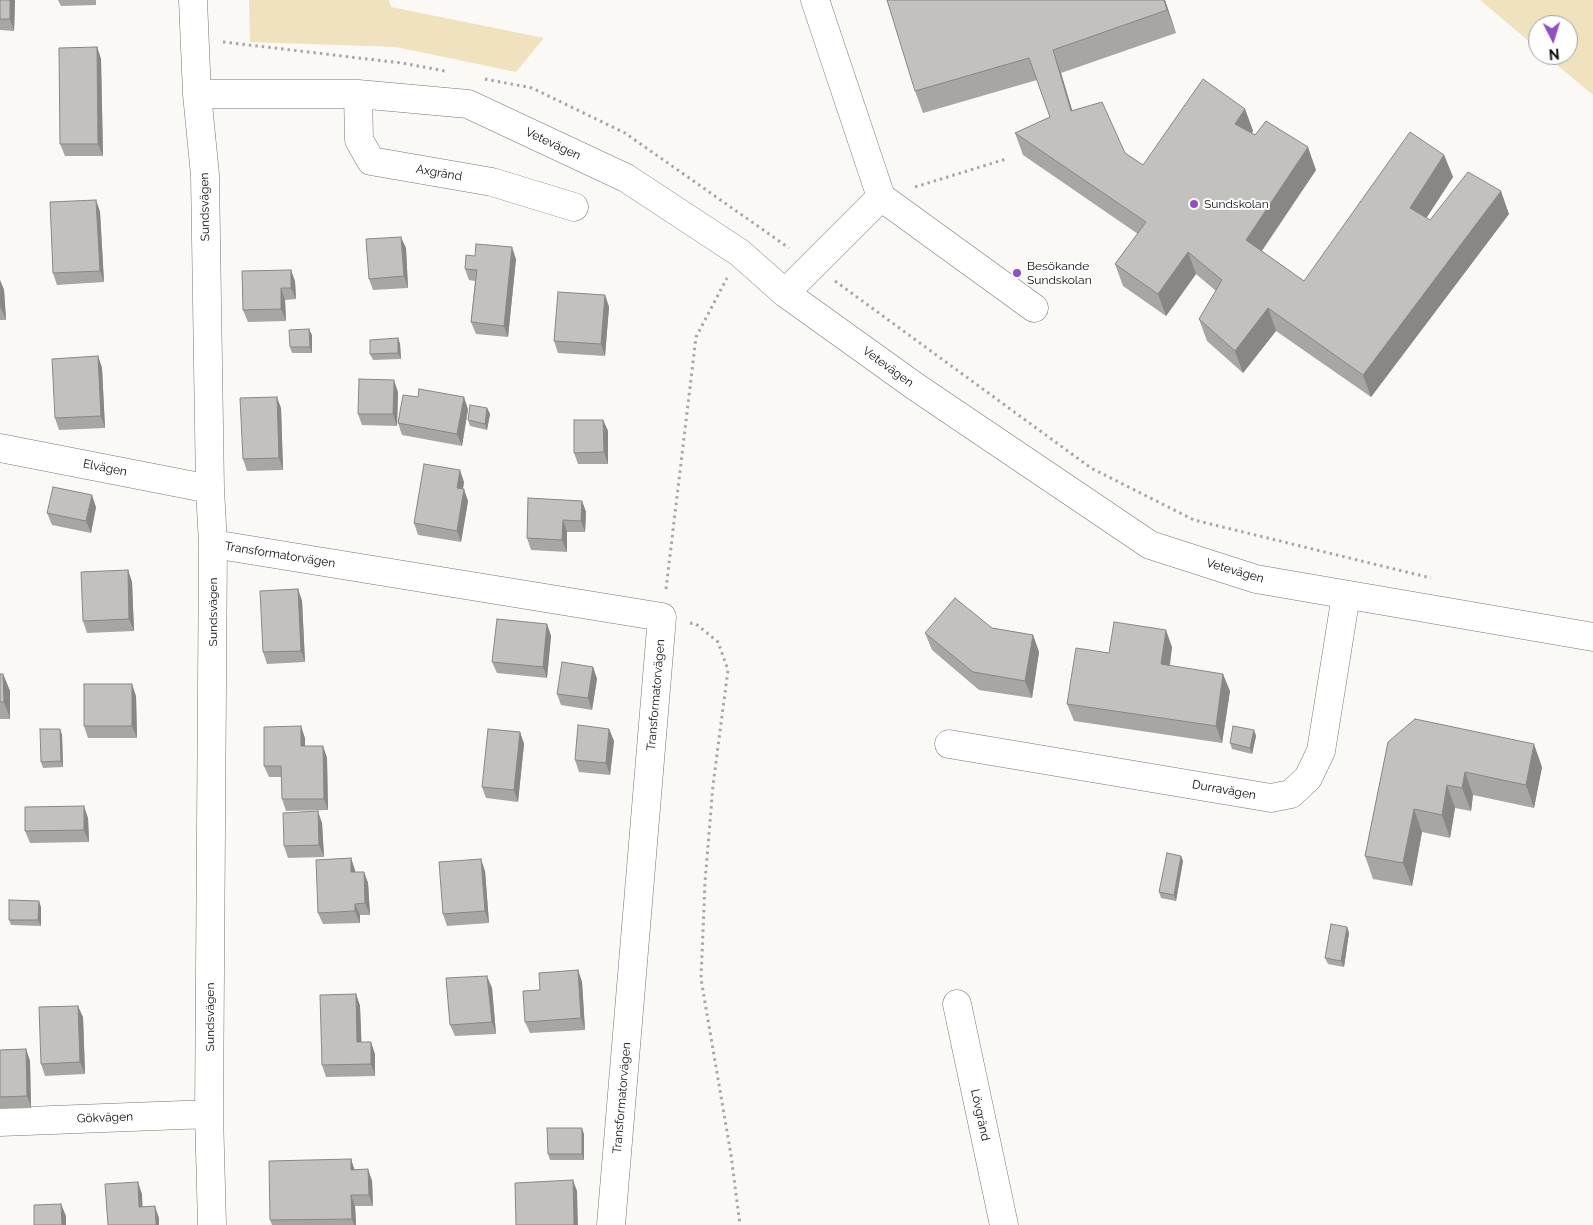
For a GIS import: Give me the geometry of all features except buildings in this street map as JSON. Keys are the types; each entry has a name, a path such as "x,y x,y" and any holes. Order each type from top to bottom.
{"street":[{"name":"Sundsvägen","path":"193,0 197,94 205,175 210,489 214,544 209,1114 212,1225"},
{"path":"815,0 881,197 1034,308"},
{"name":"Vetevägen","path":"197,94 358,94 468,104 626,178 740,253 785,293 916,387 1150,545 1256,579 1593,637"},
{"name":"Axgränd","path":"358,94 358,140 371,161 492,182 574,207"},
{"path":"785,293 881,197"},
{"name":"Elvägen","path":"0,448 210,489"},
{"name":"Transformatorvägen","path":"214,544 662,617 611,1225"},
{"name":"Durravägen","path":"949,744 1271,798 1291,794 1308,778 1321,751 1346,595"},
{"name":"Lövgränd","path":"957,1004 1004,1225"},
{"name":"Gökvägen","path":"0,1122 209,1114"}],"path":[{"path":"195,39 402,63 448,72"},
{"path":"476,78 532,88 625,133 813,265 1092,468 1194,520 1439,580"},
{"path":"881,197 1006,159"},
{"path":"740,253 696,337 662,617 696,624 718,642 728,670 712,785 701,979 732,1155 740,1225"}],"shaded area":[{"path":"249,0 389,0 391,7 544,38 516,72 396,47 250,42"},
{"path":"1480,0 1593,0 1593,95 1557,65 1578,65 1578,15 1528,15 1528,41"}],"place":[{"name":"Sundskolan","path":"1194,204"},
{"name":"Besökande Sundskolan","path":"1017,273"}]}
